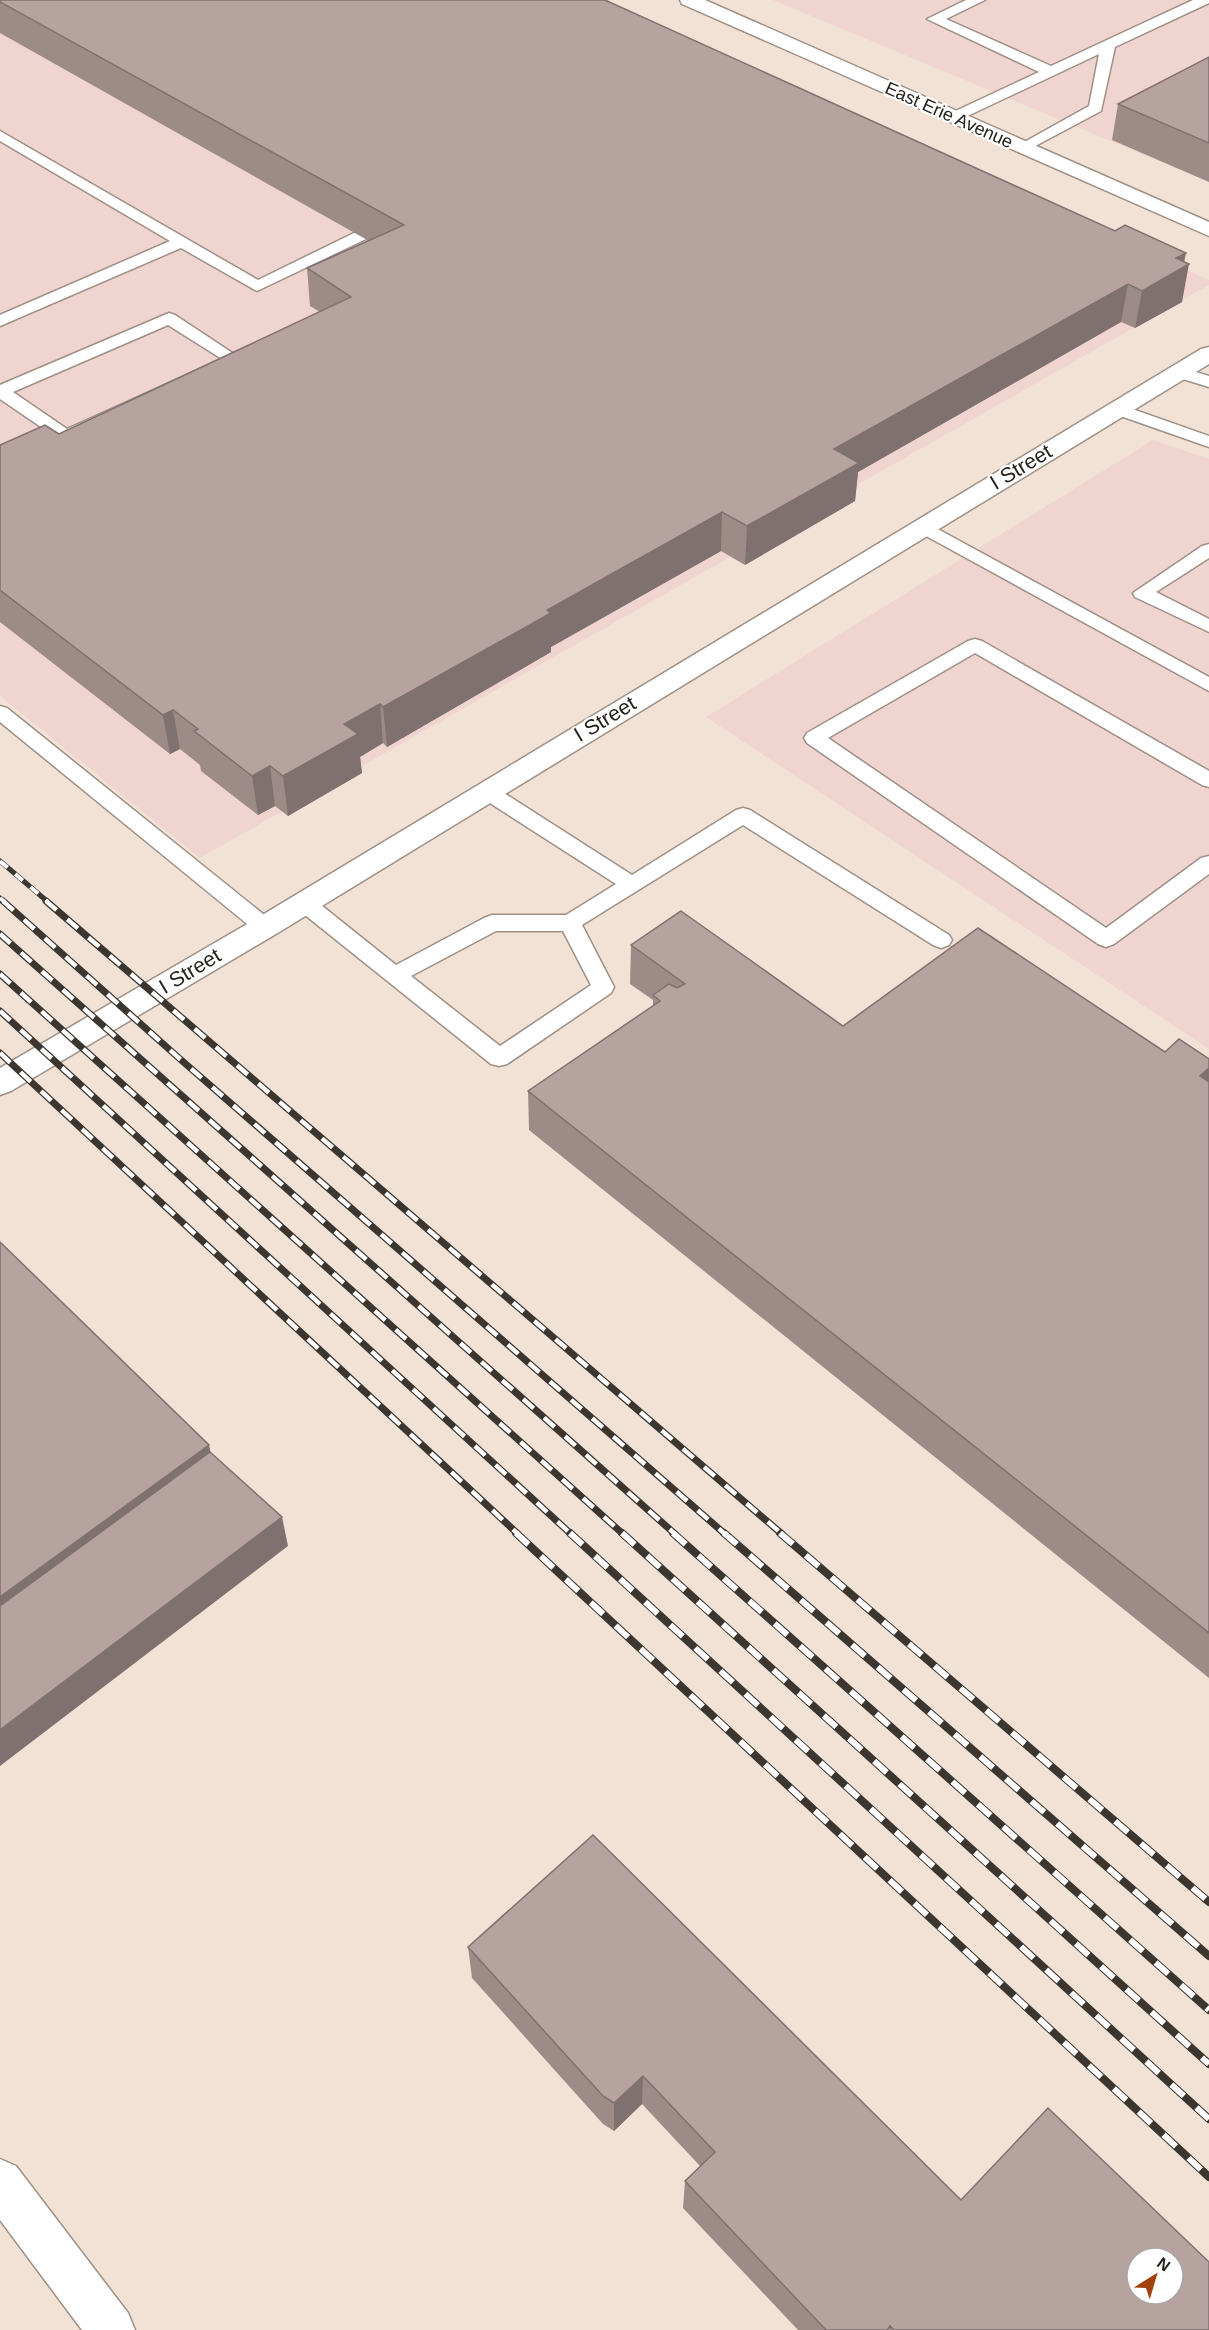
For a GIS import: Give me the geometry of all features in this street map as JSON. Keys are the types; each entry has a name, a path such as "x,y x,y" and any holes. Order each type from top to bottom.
{"street":[{"name":"East Erie Avenue","path":"689,0 1209,230"},
{"name":"I Street","path":"0,1083 265,927 1209,354"},
{"path":"0,2182 111,2330"}],"lane":[{"path":"978,0 934,19 1052,72"},
{"path":"954,117 1204,0"},
{"path":"1024,148 1096,108 1108,46"},
{"path":"0,135 256,286 360,236"},
{"path":"0,321 182,242"},
{"path":"169,318 235,360 66,436 0,391 169,318"},
{"path":"1179,372 1209,382"},
{"path":"1118,409 1209,442"},
{"path":"923,527 1209,685"},
{"path":"1209,550 1142,593 1209,626"},
{"path":"1209,780 975,645 814,738 1106,939 1209,863"},
{"path":"0,712 265,927"},
{"path":"486,791 631,885"},
{"path":"395,975 492,923 570,922 743,815 941,940"},
{"path":"303,902 499,1058 603,987 570,922"}],"shaded area":[{"path":"0,0 597,0 1209,280 1209,285 200,858 0,696"},
{"path":"773,0 1209,0 1209,182"},
{"path":"1153,440 1209,459 1209,1049 706,717"}],"building":[{"path":"0,0 605,0 1115,231 1125,225 1186,253 1176,258 1189,264 1142,291 1128,284 834,449 859,463 747,526 722,512 547,610 551,613 383,707 380,704 344,724 358,734 283,776 270,766 252,776 194,731 198,729 173,710 163,715 0,590 0,445 45,425 59,434 351,297 307,268 404,225"},
{"path":"1209,57 1209,143 1118,104"},
{"path":"681,911 843,1026 978,928 1165,1052 1179,1039 1209,1059 1209,1068 1200,1076 1209,1082 1209,1633 528,1091 660,1001 653,995 669,984 677,988 685,984 631,945"},
{"path":"0,1242 209,1445 0,1597"},
{"path":"210,1452 282,1517 0,1730 0,1606"},
{"path":"593,1835 961,2200 1048,2108 1209,2262 1209,2330 894,2330 890,2326 887,2330 826,2330 685,2181 715,2152 643,2076 614,2103 603,2096 468,1947"}],"railway":[{"path":"0,861 48,902"},
{"path":"0,898 5,902"},
{"path":"3,901 180,1059 725,1534"},
{"path":"46,901 782,1534"},
{"path":"0,934 675,1534"},
{"path":"0,974 623,1534"},
{"path":"0,1011 571,1534"},
{"path":"0,1053 518,1534"},
{"path":"516,1533 1209,2177"},
{"path":"570,1533 1209,2119"},
{"path":"622,1533 1209,2064"},
{"path":"673,1533 1209,2010"},
{"path":"724,1533 1209,1956"},
{"path":"780,1533 1209,1902"}]}
